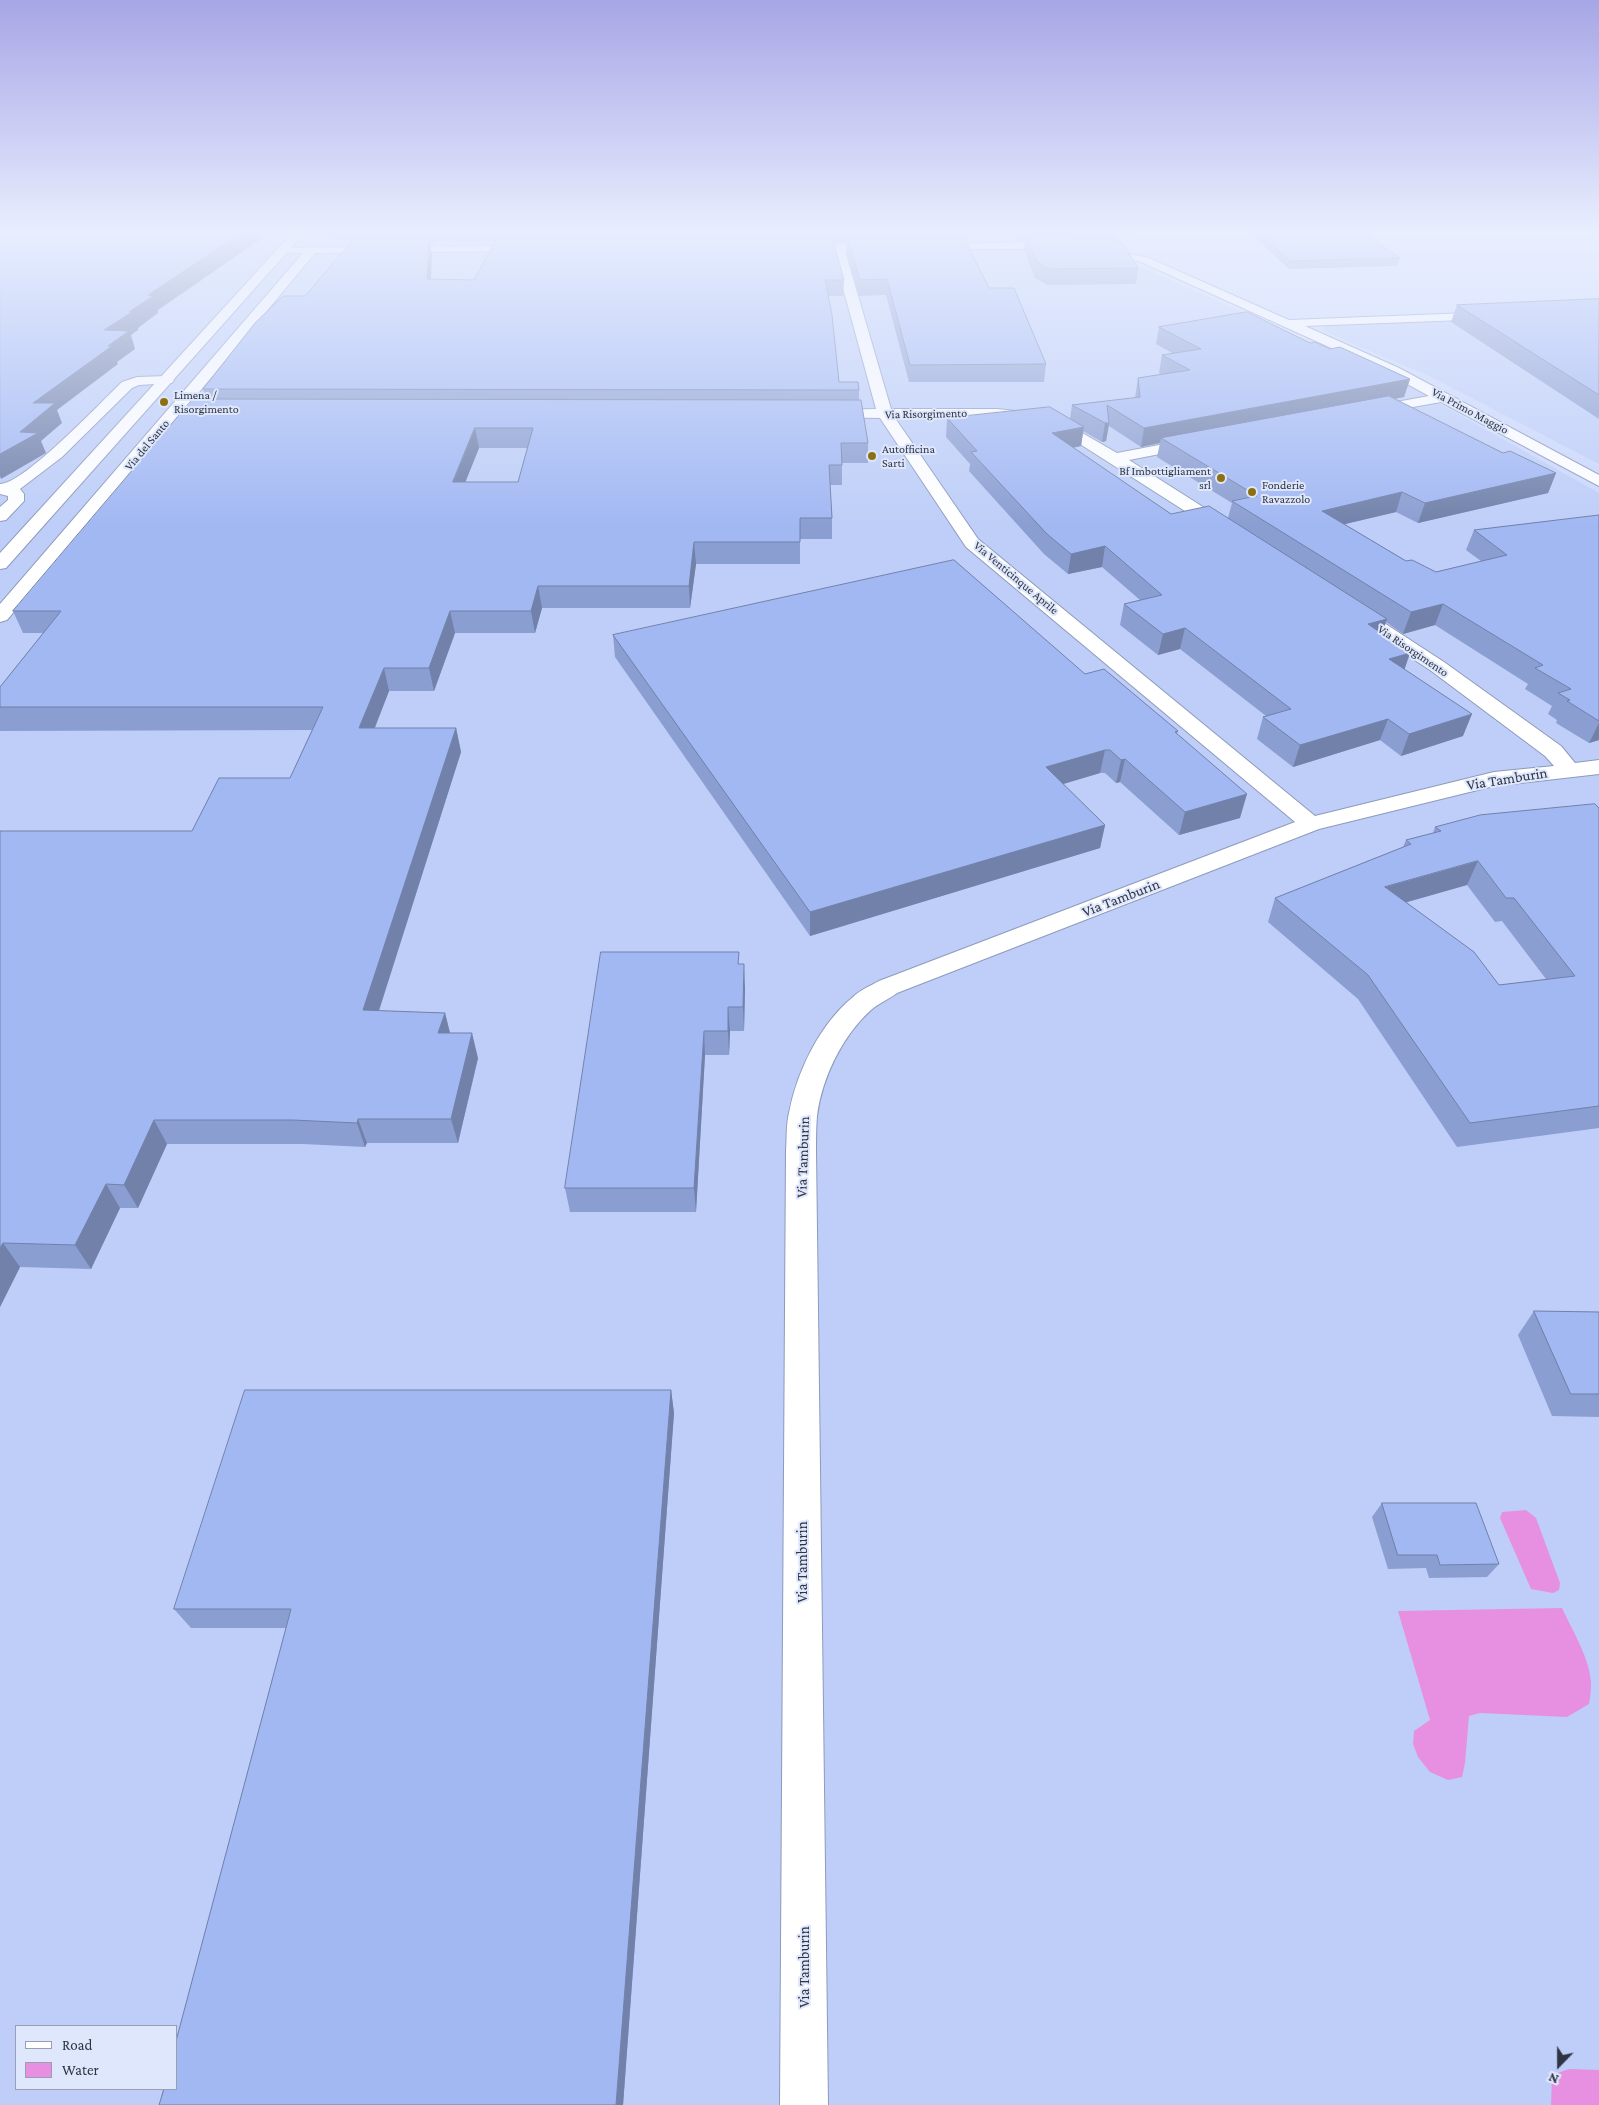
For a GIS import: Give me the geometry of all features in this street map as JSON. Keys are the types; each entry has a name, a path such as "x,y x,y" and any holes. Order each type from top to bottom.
{"street":[{"path":"0,564 211,330"},
{"name":"Via del Santo","path":"0,616 244,330"},
{"name":"Via Venticinque Aprile","path":"861,330 885,414 972,543 1311,824"},
{"name":"Via Primo Maggio","path":"1301,330 1394,371 1599,481"},
{"path":"4,489 62,450 127,385 137,381 167,380"},
{"path":"1358,413 1445,397"},
{"path":"174,413 231,413"},
{"name":"Via Risorgimento","path":"816,414 997,413 1051,419 1116,458 1239,538"},
{"path":"1116,458 1212,440"},
{"path":"0,516 16,500 16,494 4,489"},
{"name":"Via Risorgimento","path":"1338,602 1437,666 1553,752 1569,770"},
{"name":"Via Tamburin","path":"804,2105 801,1151 803,1114 811,1082 843,1025 863,1002 888,987 1311,824 1494,779 1599,767"}],"shaded area":[{"path":"0,330 1283,330 1412,388 1599,493 1599,2105 0,2105"},
{"path":"1322,330 1599,330 1599,464 1433,378"}],"water":[{"path":"1526,1510 1536,1518 1560,1583 1559,1590 1553,1593 1531,1589 1500,1518 1502,1512"},
{"path":"1562,1608 1588,1666 1591,1685 1589,1704 1567,1717 1480,1713 1469,1716 1462,1777 1448,1780 1430,1772 1418,1757 1413,1744 1414,1731 1430,1720 1398,1611"},
{"path":"1569,2069 1599,2070 1599,2105 1551,2105 1552,2075"}],"building":[{"path":"0,330 129,331 108,346 112,346 33,403 55,403 20,432 38,433 0,454"},
{"path":"249,330 834,330 839,382 858,382 859,390 203,389"},
{"path":"901,330 1032,330 1046,364 910,365"},
{"path":"1165,330 1284,330 1310,343 1315,342 1330,349 1340,347 1410,379 1144,428 1107,405 1109,423 1105,423 1072,405 1140,397 1138,378 1190,370 1162,355 1201,349"},
{"path":"1497,330 1599,330 1599,395"},
{"path":"1389,396 1503,453 1510,451 1556,473 1425,503 1402,492 1322,511 1406,561 1412,560 1436,572 1507,555 1474,530 1599,515 1599,721 1567,701 1570,700 1558,693 1571,689 1535,668 1543,665 1443,604 1411,612 1232,501 1257,496 1161,438"},
{"path":"193,399 861,400 868,443 841,443 842,465 829,465 832,518 800,518 800,542 694,542 689,586 538,586 531,611 450,611 429,668 384,668 359,728 456,728 363,1010 445,1013 438,1033 472,1033 451,1119 358,1119 357,1123 293,1120 154,1120 124,1185 106,1184 75,1245 3,1243 0,1248 0,831 192,831 219,778 290,778 323,707 0,707 0,687 61,611 13,611","holes":["475,428 533,428 518,482 453,482"]},
{"path":"1050,407 1084,427 1052,433 1171,514 1209,506 1387,619 1368,624 1410,653 1389,659 1472,714 1409,734 1388,719 1300,745 1263,717 1291,709 1185,628 1163,634 1124,604 1162,595 1105,546 1071,554 1047,534 971,452 977,451 947,418"},
{"path":"954,560 1085,674 1104,669 1178,731 1175,732 1247,794 1185,812 1125,759 1121,760 1110,750 1105,750 1046,767 1105,825 810,912 613,635"},
{"path":"1595,804 1599,808 1599,1106 1470,1123 1368,975 1275,898 1411,844 1406,840 1441,831 1435,827 1480,815","holes":["1478,861 1506,898 1514,898 1575,976 1499,985 1474,952 1385,887"]},
{"path":"601,952 739,952 738,964 744,964 743,1007 728,1007 728,1031 704,1031 694,1188 565,1188"},
{"path":"1534,1311 1599,1312 1599,1394 1571,1394"},
{"path":"245,1390 671,1390 616,2105 159,2105 164,2090 178,2090 178,2033 291,1609 174,1609"},
{"path":"1382,1503 1476,1503 1499,1564 1440,1565 1437,1555 1398,1555"}],"place":[{"name":"Limena / Risorgimento","path":"164,402"},
{"name":"Autofficina Sarti","path":"872,456"},
{"name":"Bf Imbottigliament srl","path":"1221,478"},
{"name":"Fonderie Ravazzolo","path":"1252,492"}]}
